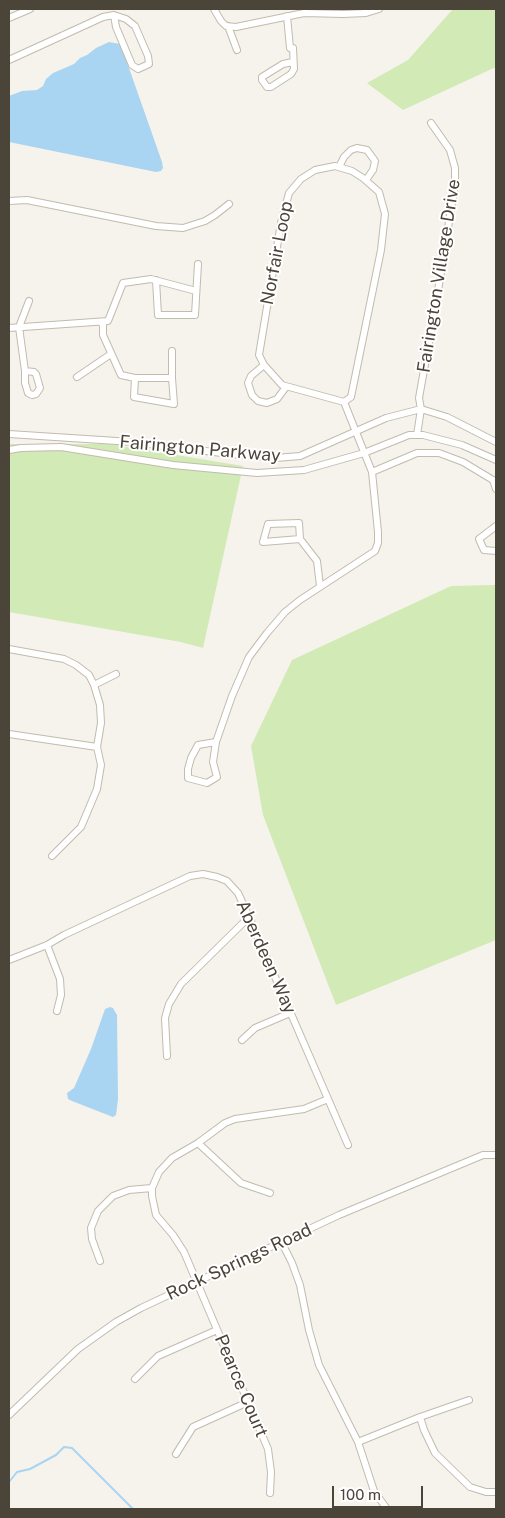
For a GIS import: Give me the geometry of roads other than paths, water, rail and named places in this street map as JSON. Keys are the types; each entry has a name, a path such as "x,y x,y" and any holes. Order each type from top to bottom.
{"street":[{"path":"9,18 30,9"},
{"path":"214,9 221,21 228,26 236,28 304,13 343,14 379,9"},
{"path":"9,60 103,17 114,15 126,19 136,26 148,56 149,64 138,69 132,65 116,27 114,15"},
{"path":"287,16 290,48 293,48 294,62 294,68 291,74 271,87 267,87 262,77 283,64 294,62"},
{"path":"228,26 238,50"},
{"name":"Fairington Village Drive","path":"417,435 420,409 419,398 455,184 455,168 450,150 430,124"},
{"path":"344,402 351,397 380,250 385,214 379,192 352,171 339,167 344,157 351,150 357,148 367,150 375,161 373,170 366,180"},
{"name":"Norfair Loop","path":"264,365 259,355 281,223 289,193 301,179 315,170 339,167"},
{"path":"9,200 27,200 156,226 183,228 206,221 229,204"},
{"path":"156,280 158,315 195,315 198,264"},
{"path":"9,328 108,321 123,282 151,279 196,291"},
{"path":"25,371 18,327 29,302"},
{"path":"101,322 103,325 103,335 121,375 135,378 172,378"},
{"path":"135,378 134,397 174,404 172,351"},
{"path":"77,377 111,354"},
{"path":"286,387 277,399 267,404 258,401 252,395 248,388 248,383 251,376 264,365 286,387 344,402"},
{"path":"216,742 198,745 191,758 188,778 207,783 217,777 213,762 216,742 232,696 249,656 285,612 320,586 375,551 378,532 372,472 344,402"},
{"path":"420,409 446,417 496,440"},
{"name":"Fairington Parkway","path":"9,434 132,442 276,458 300,456 356,433 386,418 420,409"},
{"name":"Fairington Parkway","path":"9,450 61,447 173,465 257,473 304,470 364,453 402,437 423,435 462,445 496,460"},
{"path":"372,472 417,453 439,453 463,462 493,480 496,489"},
{"path":"300,539 263,542 268,524 299,522 300,539 317,561 320,586"},
{"path":"496,526 479,539 484,550 496,552"},
{"path":"9,649 64,659 76,665 89,675 100,705 101,724 97,747 101,765 97,789 81,827 52,856"},
{"path":"94,685 116,674"},
{"path":"9,734 97,747"},
{"name":"Aberdeen Way","path":"9,960 47,945 64,935 190,876 204,874 227,882 238,894 249,917 348,1144"},
{"path":"167,1056 165,1018 168,1004 180,984 249,917"},
{"path":"47,945 60,979 61,994 56,1011"},
{"path":"242,1040 255,1028 290,1013"},
{"path":"100,1261 92,1239 91,1228 98,1211 113,1196 129,1190 152,1188 165,1165 172,1158 198,1143 225,1123 235,1119 304,1109 328,1100"},
{"path":"198,1143 241,1183 270,1193"},
{"name":"Rock Springs Road","path":"10,1411 78,1349 116,1322 141,1308 339,1215 483,1154 496,1155"},
{"name":"Pearce Court","path":"152,1188 156,1215 184,1252 268,1449 271,1472 270,1493"},
{"path":"282,1243 300,1285 308,1330 319,1364 358,1442 374,1491 386,1509"},
{"path":"135,1379 158,1356 217,1330"},
{"path":"358,1442 469,1400"},
{"path":"176,1454 193,1427 248,1402"},
{"path":"420,1417 435,1453 470,1487 486,1492 496,1492"}],"water":[{"path":"109,42 120,44 123,51 162,162 163,168 161,171 156,172 9,142 9,96 22,91 37,90 43,86 46,79 53,73 74,64 80,58"},
{"path":"113,1008 117,1015 118,1099 116,1115 113,1117 68,1099 67,1093 74,1088 91,1049 105,1009"}],"waterway":[{"path":"9,1482 17,1472 30,1469 56,1455 64,1447 72,1448 133,1509"}]}
